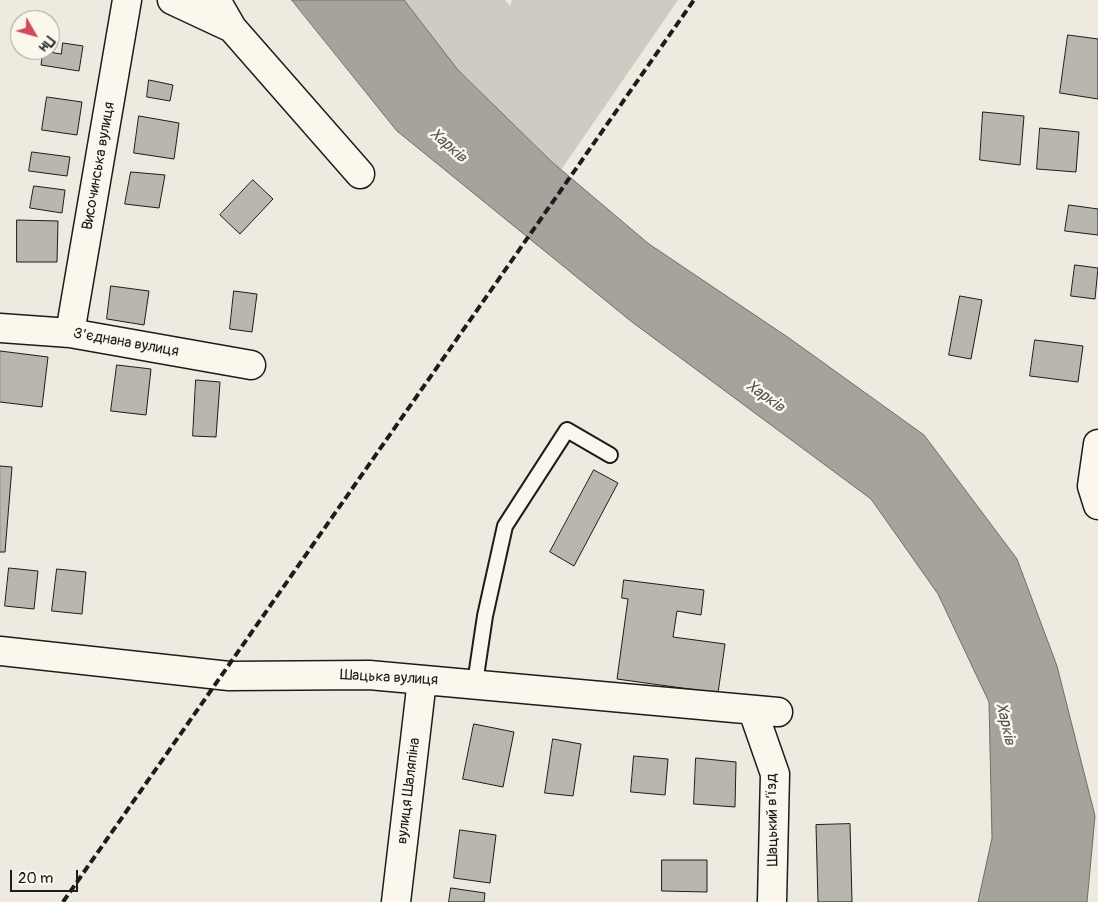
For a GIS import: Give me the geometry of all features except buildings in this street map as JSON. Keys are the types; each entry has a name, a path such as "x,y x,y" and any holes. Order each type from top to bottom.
{"street":[{"path":"172,0 232,28"},
{"path":"216,0 232,28 360,174"},
{"name":"Височинська вулиця","path":"70,333 131,1"},
{"name":"З’єднана вулиця","path":"0,328 70,333 251,365"},
{"path":"1098,444 1092,486 1098,506"},
{"name":"Шацька вулиця","path":"0,651 229,676 368,675 766,711"},
{"name":"вулиця Шаляпіна","path":"396,902 422,680"},
{"name":"Шацький в’їзд","path":"766,711 775,774 772,902"}],"lane":[{"path":"475,684 485,616 505,526 567,430 610,455"}],"shaded area":[{"path":"404,0 505,0 510,6 512,0 678,0 561,170 458,70"}],"water":[{"name":"Харків","path":"292,0 404,0 458,70 552,162 649,244 789,338 924,435 1017,559 1057,666 1095,816 1087,902 978,902 992,838 989,702 938,594 871,499 632,322 397,131"}],"railway":[{"path":"63,902 694,0"}]}
